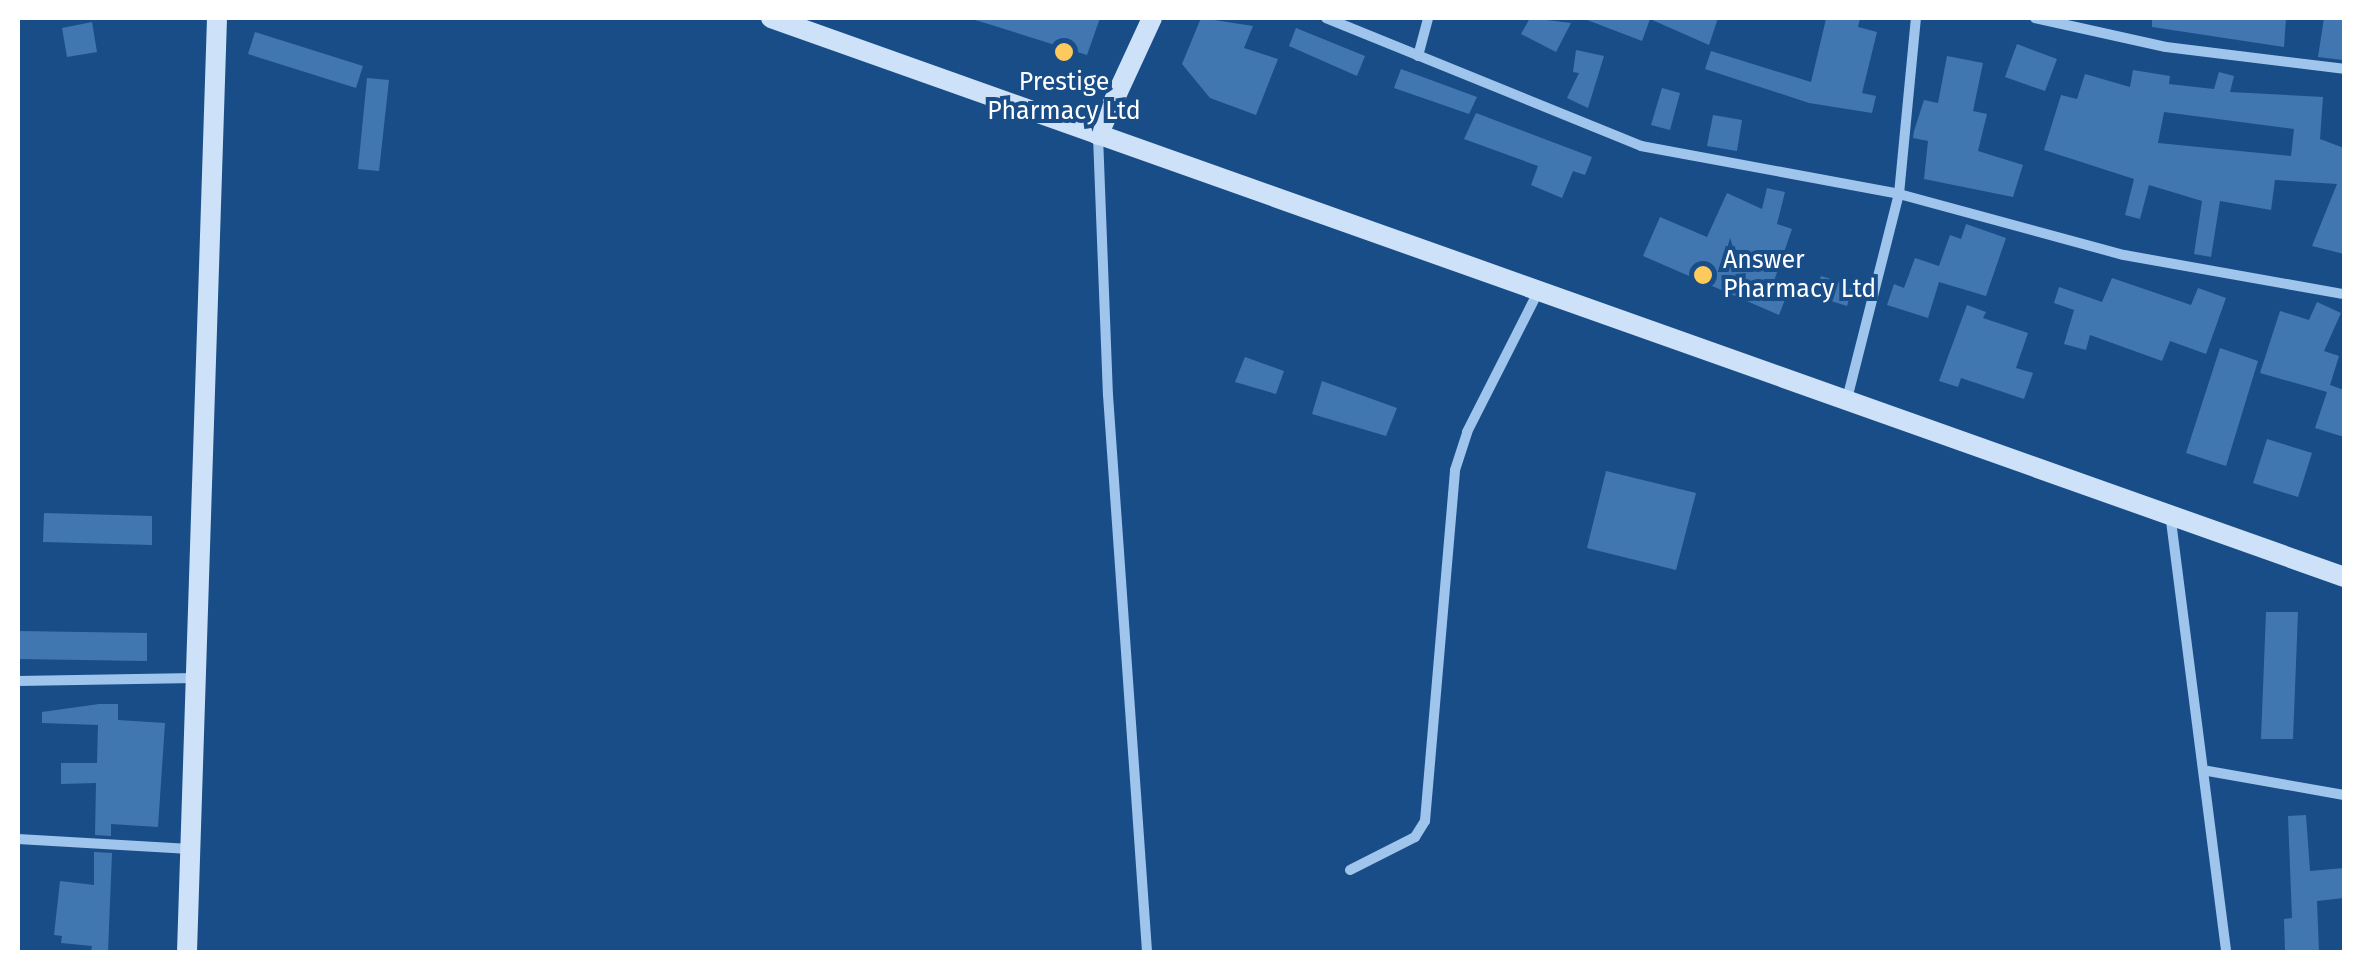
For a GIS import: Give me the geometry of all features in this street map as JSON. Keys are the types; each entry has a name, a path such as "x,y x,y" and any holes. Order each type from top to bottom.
{"street":[{"path":"187,952 216,18"},
{"path":"772,18 2344,577"},
{"path":"1148,952 1108,395 1098,135 1152,18"},
{"path":"1326,18 1641,146 1899,194 2124,255 2344,294"},
{"path":"1418,56 1428,18"},
{"path":"1847,399 1899,194 1916,18"},
{"path":"2036,18 2166,47 2344,69"},
{"path":"1350,870 1415,836 1425,821 1455,470 1467,432 1538,292"},
{"path":"2170,512 2208,771 2226,952"},
{"path":"18,681 195,678"},
{"path":"2208,771 2344,795"},
{"path":"18,839 191,849"}],"building":[{"path":"969,18 1100,18 1087,55"},
{"path":"1201,18 1253,26 1244,48 1278,59 1256,115 1210,98 1182,64"},
{"path":"1530,18 1571,23 1556,52 1521,34"},
{"path":"1582,18 1718,18 1709,45 1650,19 1642,41"},
{"path":"1860,18 1858,27 1877,32 1862,93 1876,96 1872,113 1809,103 1705,69 1711,51 1811,82 1826,19"},
{"path":"2152,18 2286,18 2284,47 2152,27"},
{"path":"2324,18 2344,19 2343,60 2318,57"},
{"path":"92,22 97,52 67,57 62,28"},
{"path":"1296,28 1365,56 1357,76 1289,46"},
{"path":"255,32 363,66 356,88 248,54"},
{"path":"2017,44 2057,59 2045,91 2005,77"},
{"path":"1576,50 1604,56 1588,108 1567,98 1579,73 1573,72"},
{"path":"1947,56 1983,63 1973,111 1987,114 1978,151 2023,165 2013,197 1924,179 1928,141 1913,138 1914,131 1924,100 1938,103"},
{"path":"1401,69 1477,97 1469,114 1394,88"},
{"path":"2133,70 2170,76 2169,84 2214,89 2219,72 2234,76 2230,92 2323,97 2320,139 2344,148 2344,254 2312,246 2337,184 2275,180 2271,210 2220,201 2211,257 2194,254 2202,201 2149,185 2140,219 2125,215 2134,179 2044,150 2061,95 2077,99 2085,74 2130,87","holes":["2164,112 2294,129 2291,156 2158,143"]},
{"path":"367,78 389,80 379,171 358,169"},
{"path":"1662,88 1680,93 1670,130 1651,125"},
{"path":"1476,113 1592,157 1585,175 1573,171 1562,198 1531,185 1538,166 1464,139"},
{"path":"1713,115 1742,120 1737,151 1707,146"},
{"path":"1767,188 1785,192 1777,224 1792,229 1774,281 1790,287 1779,315 1643,256 1660,217 1707,237 1727,193 1762,209"},
{"path":"1966,224 2006,238 1986,296 1939,282 1928,318 1887,305 1894,284 1904,288 1915,258 1939,266 1950,235 1961,239"},
{"path":"1821,276 1853,286 1847,306 1815,296"},
{"path":"2112,278 2191,305 2198,288 2226,298 2206,354 2170,341 2162,361 2090,335 2086,350 2064,344 2074,310 2054,303 2059,287 2102,302"},
{"path":"2317,302 2341,313 2324,351 2339,356 2330,385 2344,390 2344,437 2315,428 2327,392 2260,373 2280,311 2309,320"},
{"path":"1967,305 1986,312 1983,318 2028,333 2016,368 2033,373 2024,399 1961,378 1958,387 1939,381"},
{"path":"2220,348 2258,361 2226,466 2186,453"},
{"path":"1245,357 1284,371 1276,394 1235,382"},
{"path":"1322,381 1397,408 1386,436 1312,414"},
{"path":"2267,439 2312,453 2298,497 2253,483"},
{"path":"1606,471 1696,493 1676,570 1587,548"},
{"path":"44,513 152,516 152,545 43,542"},
{"path":"2266,612 2298,612 2293,739 2261,739"},
{"path":"18,631 147,633 147,661 18,659"},
{"path":"118,704 118,720 165,723 158,827 111,824 111,836 95,835 96,783 61,784 61,763 97,763 98,725 42,723 42,712"},
{"path":"2306,815 2310,871 2344,868 2344,898 2317,901 2319,952 2285,952 2284,919 2292,918 2288,816"},
{"path":"94,852 112,853 108,952 91,952 92,946 61,943 62,936 54,935 60,881 94,885"}],"place":[{"name":"Prestige Pharmacy Ltd","path":"1064,52"},
{"name":"Answer Pharmacy Ltd","path":"1703,275"}]}
